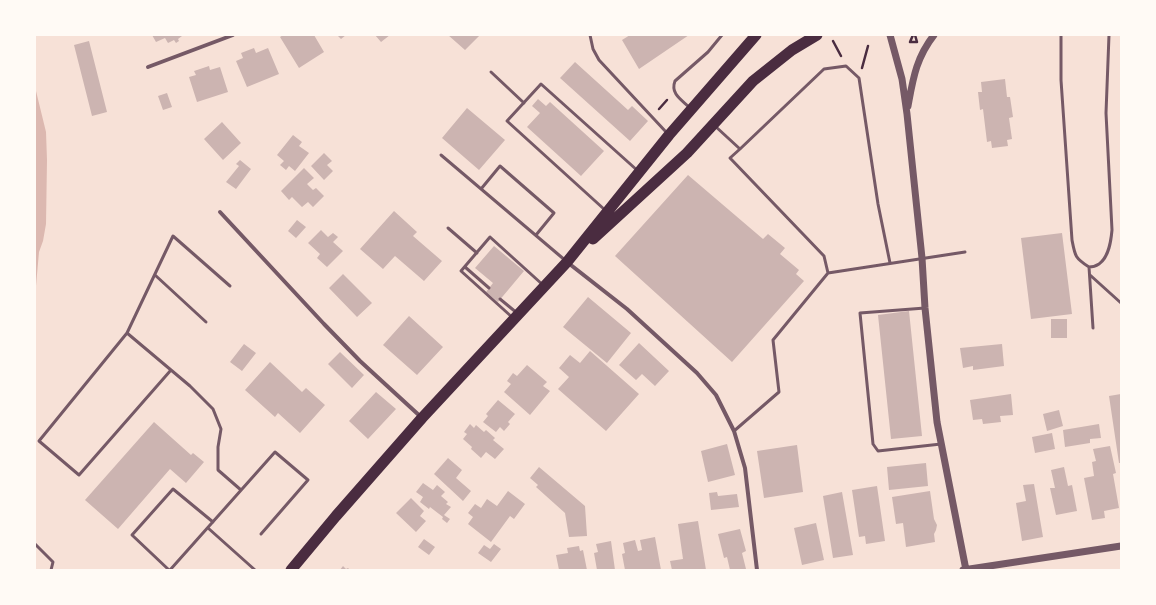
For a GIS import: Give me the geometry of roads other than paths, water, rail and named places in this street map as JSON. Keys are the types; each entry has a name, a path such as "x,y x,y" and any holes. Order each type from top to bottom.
{"highway":[{"path":"291,570 422,418 567,262 669,135 755,35"},
{"path":"567,262 686,153 753,81 792,50 817,35"}],"street":[{"path":"148,67 233,35"},
{"path":"890,35 902,79 907,114 937,422 966,570"},
{"path":"907,114 913,76 920,56 934,35"},
{"path":"220,212 360,361 422,418"},
{"path":"567,262 627,309 697,373 716,395 734,431 745,468 757,570"},
{"path":"963,570 1121,546"}],"lane":[{"path":"590,35 593,48 599,60 669,135"},
{"path":"691,109 674,92 673,87 675,81 708,52 722,35"},
{"path":"1061,35 1061,80 1072,240 1074,252 1078,260 1089,267 1099,264 1106,255 1111,243 1112,230 1106,113 1108,35"},
{"path":"828,273 824,256 730,158 824,69 846,66 859,78 878,204 890,263"},
{"path":"491,72 524,103"},
{"path":"608,212 507,122 541,84 639,172"},
{"path":"713,124 740,149"},
{"path":"441,155 567,262"},
{"path":"481,189 500,166 554,214 536,236"},
{"path":"448,228 476,253"},
{"path":"171,370 79,475 38,441 127,334 173,236 230,286"},
{"path":"516,317 461,271 490,237 545,286"},
{"path":"734,431 779,392 773,340 828,273 965,252"},
{"path":"465,267 489,288"},
{"path":"1089,267 1093,328"},
{"path":"155,275 206,322"},
{"path":"1090,275 1121,303"},
{"path":"500,299 516,317"},
{"path":"925,308 860,313 873,444 878,450 941,444"},
{"path":"127,334 190,386 213,408 222,428 218,447 218,470 241,490"},
{"path":"213,522 172,489 132,535 170,570 208,528 275,452 308,480 261,534"},
{"path":"208,528 255,570"},
{"path":"35,544 53,562 51,570"}]}
